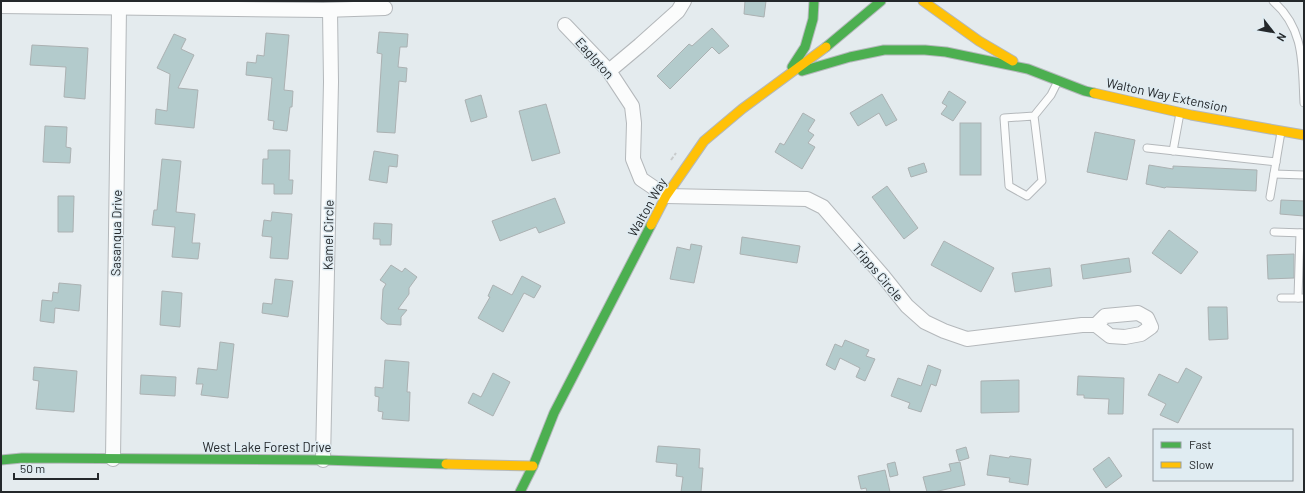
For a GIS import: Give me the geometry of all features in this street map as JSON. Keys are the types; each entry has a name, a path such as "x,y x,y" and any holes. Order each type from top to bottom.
{"main road":[{"path":"786,76 805,47 813,18 814,1"},
{"name":"Walton Way","path":"520,492 533,466 554,413 666,196 704,141 742,109 827,46 881,1"},
{"path":"923,1 979,41 1028,69"},
{"path":"786,76 850,57 884,50 925,50 946,52 1028,69"},
{"name":"Walton Way Extension","path":"1028,69 1085,91 1180,113 1304,135"},
{"name":"West Lake Forest Drive","path":"1,460 22,458 323,460 533,466"}],"street":[{"path":"609,71 678,11 684,1"},
{"path":"1,6 330,10 385,8"},
{"name":"Sasanqua Drive","path":"113,459 119,8"},
{"name":"Kamel Circle","path":"323,460 331,82 330,10"},
{"name":"Eaglgton","path":"565,25 609,71 632,106 634,123 633,159 641,180 666,196"},
{"name":"Tripps Circle","path":"666,196 807,199 823,207 907,306 925,322 944,332 967,339 1082,325 1096,326"}],"lane":[{"path":"1272,1 1288,18 1299,40 1304,103"},
{"path":"1034,116 1004,118 1009,186 1027,196 1042,181 1034,116 1051,95 1058,80"},
{"path":"1173,151 1180,113"},
{"path":"1270,197 1281,132"},
{"path":"1147,148 1276,162"},
{"path":"1274,174 1304,175"},
{"path":"1274,232 1302,233 1301,298 1281,298"}],"building":[{"path":"745,1 766,1 764,17 744,14"},
{"path":"712,28 729,46 719,54 712,47 670,89 657,76 689,44 692,46"},
{"path":"379,32 408,34 407,47 400,47 398,67 407,68 406,82 399,81 395,133 377,132 382,54 377,53"},
{"path":"266,33 289,35 284,90 293,91 292,107 290,107 287,131 273,129 274,121 268,120 272,78 246,75 247,62 256,63 257,55 264,56"},
{"path":"174,34 186,39 181,49 194,55 178,88 198,90 194,128 155,124 156,109 167,111 170,74 157,68"},
{"path":"32,45 88,48 85,99 64,97 66,67 30,65"},
{"path":"949,91 966,102 953,121 941,114 947,106 942,103"},
{"path":"882,94 897,120 886,126 879,113 858,126 850,113"},
{"path":"481,95 487,117 471,122 465,100"},
{"path":"546,104 560,153 532,161 519,111"},
{"path":"803,113 815,120 808,131 814,135 808,143 815,147 802,169 775,152 780,143 784,145"},
{"path":"960,123 981,123 981,175 960,175"},
{"path":"45,126 67,127 66,147 71,148 70,163 43,162"},
{"path":"1095,132 1135,140 1127,180 1087,172"},
{"path":"268,150 290,150 289,180 293,180 292,194 274,194 274,184 262,184 263,159 268,159"},
{"path":"374,151 398,155 397,167 389,166 387,183 369,180"},
{"path":"162,159 181,161 176,212 195,214 192,243 200,243 198,259 172,257 175,227 152,225 154,210 157,210"},
{"path":"924,163 927,172 911,177 908,168"},
{"path":"1149,165 1173,169 1173,166 1257,170 1256,191 1165,188 1146,184"},
{"path":"887,186 918,228 904,239 872,197"},
{"path":"58,196 74,196 73,232 58,232"},
{"path":"555,198 565,223 539,233 536,227 500,241 492,221"},
{"path":"1281,200 1304,201 1304,216 1280,214"},
{"path":"272,212 292,214 288,259 270,258 272,237 262,236 264,220 271,221"},
{"path":"374,223 392,224 391,245 380,245 380,239 373,239"},
{"path":"1169,230 1198,252 1181,274 1152,253"},
{"path":"742,237 800,246 797,263 740,254"},
{"path":"944,241 994,268 981,292 931,265"},
{"path":"691,244 702,246 694,283 670,279 677,247 690,250"},
{"path":"1294,254 1294,278 1268,279 1267,255"},
{"path":"1129,258 1131,272 1083,279 1081,265"},
{"path":"391,265 402,272 405,268 417,277 409,288 409,294 398,309 407,310 401,317 401,325 387,324 381,319 383,289 386,284 380,280"},
{"path":"1050,268 1052,286 1015,292 1012,273"},
{"path":"522,276 541,286 534,298 524,293 503,332 478,318 490,297 488,296 493,285 512,295"},
{"path":"275,279 293,281 288,317 262,313 263,303 272,304"},
{"path":"59,283 81,285 79,311 55,308 54,323 40,321 42,300 52,301 53,292 58,293"},
{"path":"162,291 182,293 180,327 160,325"},
{"path":"1208,307 1227,307 1228,339 1209,340"},
{"path":"845,340 869,350 866,356 875,359 865,381 856,377 860,368 840,358 835,370 826,365 835,344 842,347"},
{"path":"220,342 234,344 228,398 201,395 203,384 196,384 198,368 217,370"},
{"path":"385,360 409,362 407,392 410,392 409,421 382,419 383,412 378,411 379,397 375,396 375,387 383,388"},
{"path":"928,365 941,370 936,386 931,384 921,412 908,408 910,403 891,396 898,378 921,386"},
{"path":"34,367 77,371 74,412 36,409 39,381 33,380"},
{"path":"1186,368 1202,377 1178,423 1160,415 1166,404 1148,395 1159,374 1178,383"},
{"path":"493,373 510,382 493,416 468,403 473,393 481,397"},
{"path":"141,375 176,377 175,396 140,394"},
{"path":"1078,376 1124,378 1123,414 1108,414 1109,399 1084,398 1084,395 1077,395"},
{"path":"1019,380 1019,412 981,413 981,381"},
{"path":"658,446 700,449 699,468 703,468 701,492 681,492 683,477 676,476 677,464 656,462"},
{"path":"966,447 969,458 959,461 956,450"},
{"path":"990,455 1031,459 1028,485 1009,482 1010,478 987,475"},
{"path":"1109,457 1122,476 1106,488 1093,469"},
{"path":"895,462 898,475 890,477 887,464"},
{"path":"960,462 965,485 934,492 927,492 923,477 951,471 949,464"},
{"path":"885,470 890,492 867,492 866,488 861,489 858,476"}],"traffic: fast":[{"path":"792,67 805,47 813,19 814,1"},
{"path":"826,47 881,1"},
{"path":"802,71 850,57 884,50 925,50 946,52 1028,69 1094,93"},
{"path":"520,492 533,466 554,413 651,225"},
{"path":"1,460 22,458 323,460 446,464"}],"traffic: slow":[{"path":"923,1 979,41 1013,61"},
{"path":"651,225 666,196 704,141 742,109 826,47"},
{"path":"1094,93 1191,115 1304,135"},
{"path":"446,464 533,466"}]}
